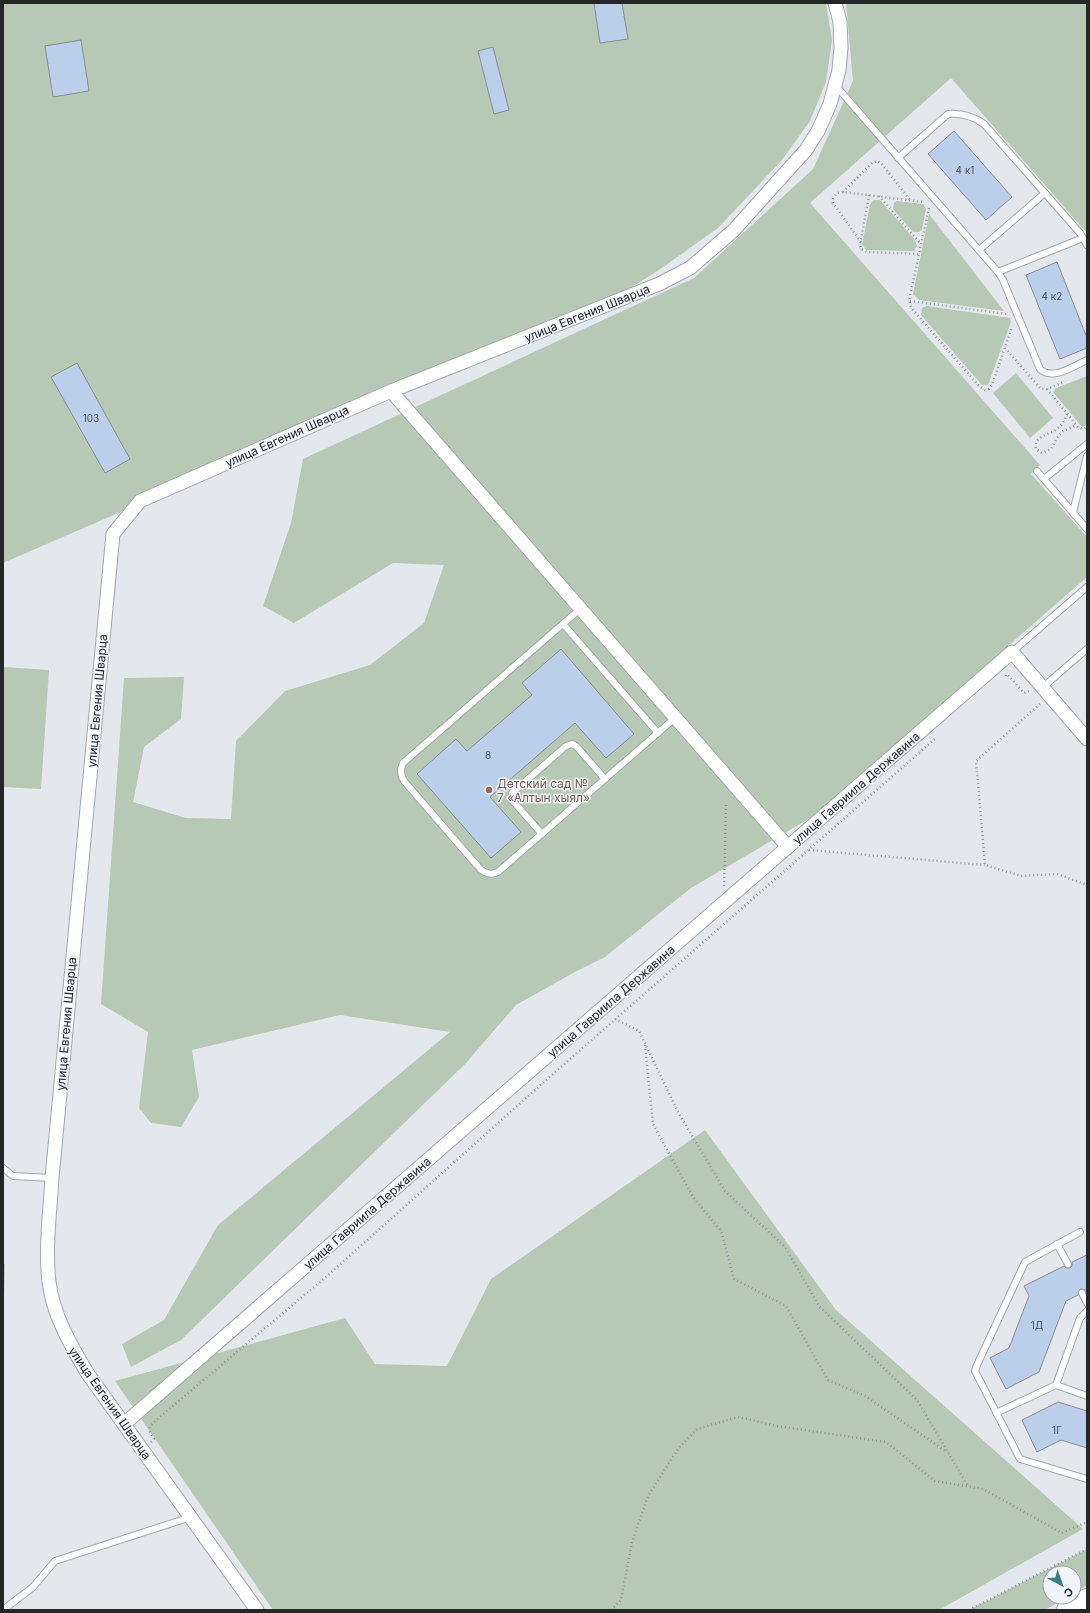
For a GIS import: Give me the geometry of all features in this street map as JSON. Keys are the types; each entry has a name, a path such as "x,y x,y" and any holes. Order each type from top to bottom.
{"street":[{"name":"улица Евгения Шварца","path":"257,1610 88,1374 70,1345 57,1314 49,1277 48,1236 52,1178 113,534 140,501 391,391 659,284 690,268 733,231 806,150 818,131 836,86 841,47 840,22 835,3"},
{"path":"391,391 788,847"},
{"path":"1012,652 1087,738"},
{"name":"улица Гавриила Державина","path":"124,1424 1012,652"},
{"path":"1075,1606 1087,1593"}],"lane":[{"path":"836,86 998,272 1038,366 1044,372 1054,374 1087,360"},
{"path":"898,158 948,114 964,114 978,120 984,124 1045,193 1083,238 1087,245"},
{"path":"979,250 1045,193"},
{"path":"998,272 1083,238"},
{"path":"1044,480 1087,444"},
{"path":"1073,512 1087,456"},
{"path":"1037,471 1087,529"},
{"path":"1012,652 1087,587"},
{"path":"580,609 403,763 401,768 401,776 404,781 481,870 487,874 498,872 675,718"},
{"path":"563,624 658,733"},
{"path":"1043,688 1087,649"},
{"path":"542,834 513,801 512,793 560,751 570,745 576,746 605,779"},
{"path":"3,1168 13,1176 52,1178"},
{"path":"1080,1232 1025,1262 975,1371 1020,1459 1087,1479"},
{"path":"1057,1244 1068,1264"},
{"path":"1082,1293 1087,1303"},
{"path":"1056,1385 1080,1318 1087,1311"},
{"path":"996,1413 1056,1385 1087,1396"},
{"path":"3,1610 33,1587 55,1561 191,1517"}],"path":[{"path":"843,192 872,163 877,161 881,163 911,200"},
{"path":"861,242 833,203 836,194 843,192 930,203 910,301 913,310 983,389 989,389 992,385 1014,322 1015,315 910,301"},
{"path":"869,195 861,249 867,252 919,254"},
{"path":"879,196 921,244"},
{"path":"1005,348 1039,387 1047,389 1077,425 1082,429 1087,427"},
{"path":"1067,414 1063,423 1056,430 1038,439 1036,449 1042,453 1049,451 1063,431 1077,425"},
{"path":"1002,680 1007,674 1026,693 1043,688"},
{"path":"985,865 976,761 1043,688"},
{"path":"142,1449 154,1439 150,1432 150,1427 155,1422 327,1276 936,737"},
{"path":"726,805 723,891 741,910"},
{"path":"809,850 985,865 1021,876 1056,874 1087,885"},
{"path":"604,1007 616,1019 639,1031 678,1112 726,1191 785,1247 819,1306 917,1400 969,1487"},
{"path":"645,1043 653,1124 693,1198 721,1231 734,1279 786,1306 828,1380 865,1396 949,1454"},
{"path":"611,1610 621,1600 632,1542 648,1496 678,1449 697,1429 738,1416 777,1426 886,1442 935,1481 983,1489 1062,1533 1087,1522"},
{"path":"969,1610 1087,1549"}],"green space":[{"path":"3,3 826,3 832,40 826,82 810,121 782,160 718,228 659,270 614,298 3,563"},
{"path":"846,3 1087,3 1087,233 951,78 810,203 1040,465 1031,474 1087,537 1087,577 984,667 846,797 691,888 605,957 516,1005 466,1063 181,1340 131,1367 122,1344 164,1320 218,1225 450,1032 340,1015 192,1050 199,1097 181,1127 151,1123 139,1108 148,1032 101,1004 124,678 184,677 181,719 144,747 133,802 186,818 231,819 236,741 285,691 370,665 424,623 444,565 393,563 294,623 263,606 291,523 303,459 694,278 813,169 853,81"},
{"path":"873,200 880,200 915,240 917,246 914,251 866,250 862,244 870,205"},
{"path":"897,201 923,204 926,209 922,230 919,232 913,232 893,209 894,203"},
{"path":"929,214 1004,311 919,300 913,294"},
{"path":"927,306 1010,318 1011,322 988,385 982,385 921,315 922,308"},
{"path":"1016,373 1053,418 1030,438 993,393"},
{"path":"1087,376 1087,422 1085,426 1082,427 1053,392 1056,388"},
{"path":"3,667 49,670 41,789 3,787"},
{"path":"705,1130 836,1310 1083,1529 939,1610 273,1610 115,1381 345,1318 375,1364 447,1366 491,1279"},
{"path":"3,1264 5,1264 3,1330"},
{"path":"1087,1549 1087,1585 1082,1588 1082,1565 1056,1565"},
{"path":"1042,1572 1042,1605 1054,1605 1044,1610 969,1610"}],"building":[{"path":"594,3 622,3 628,39 600,43"},
{"path":"81,40 89,91 53,97 45,46"},
{"path":"493,47 509,110 494,114 478,51"},
{"path":"954,131 1012,197 986,220 928,154"},
{"path":"1057,262 1087,338 1087,348 1060,359 1026,275"},
{"path":"77,363 130,459 105,473 51,377"},
{"path":"561,649 634,734 606,758 575,723 490,797 521,832 491,858 417,774 456,739 467,751 532,695 522,683"},
{"path":"1087,1255 1087,1290 1080,1289 1078,1295 1066,1301 1039,1372 1006,1389 990,1358 1009,1348 1029,1296 1024,1286 1064,1266 1066,1268 1070,1268 1072,1266 1072,1262"},
{"path":"1058,1402 1087,1411 1087,1448 1061,1440 1037,1452 1022,1420"}],"place":[{"name":"Детский сад № 7 «Алтын хыял»","path":"489,790"}]}
